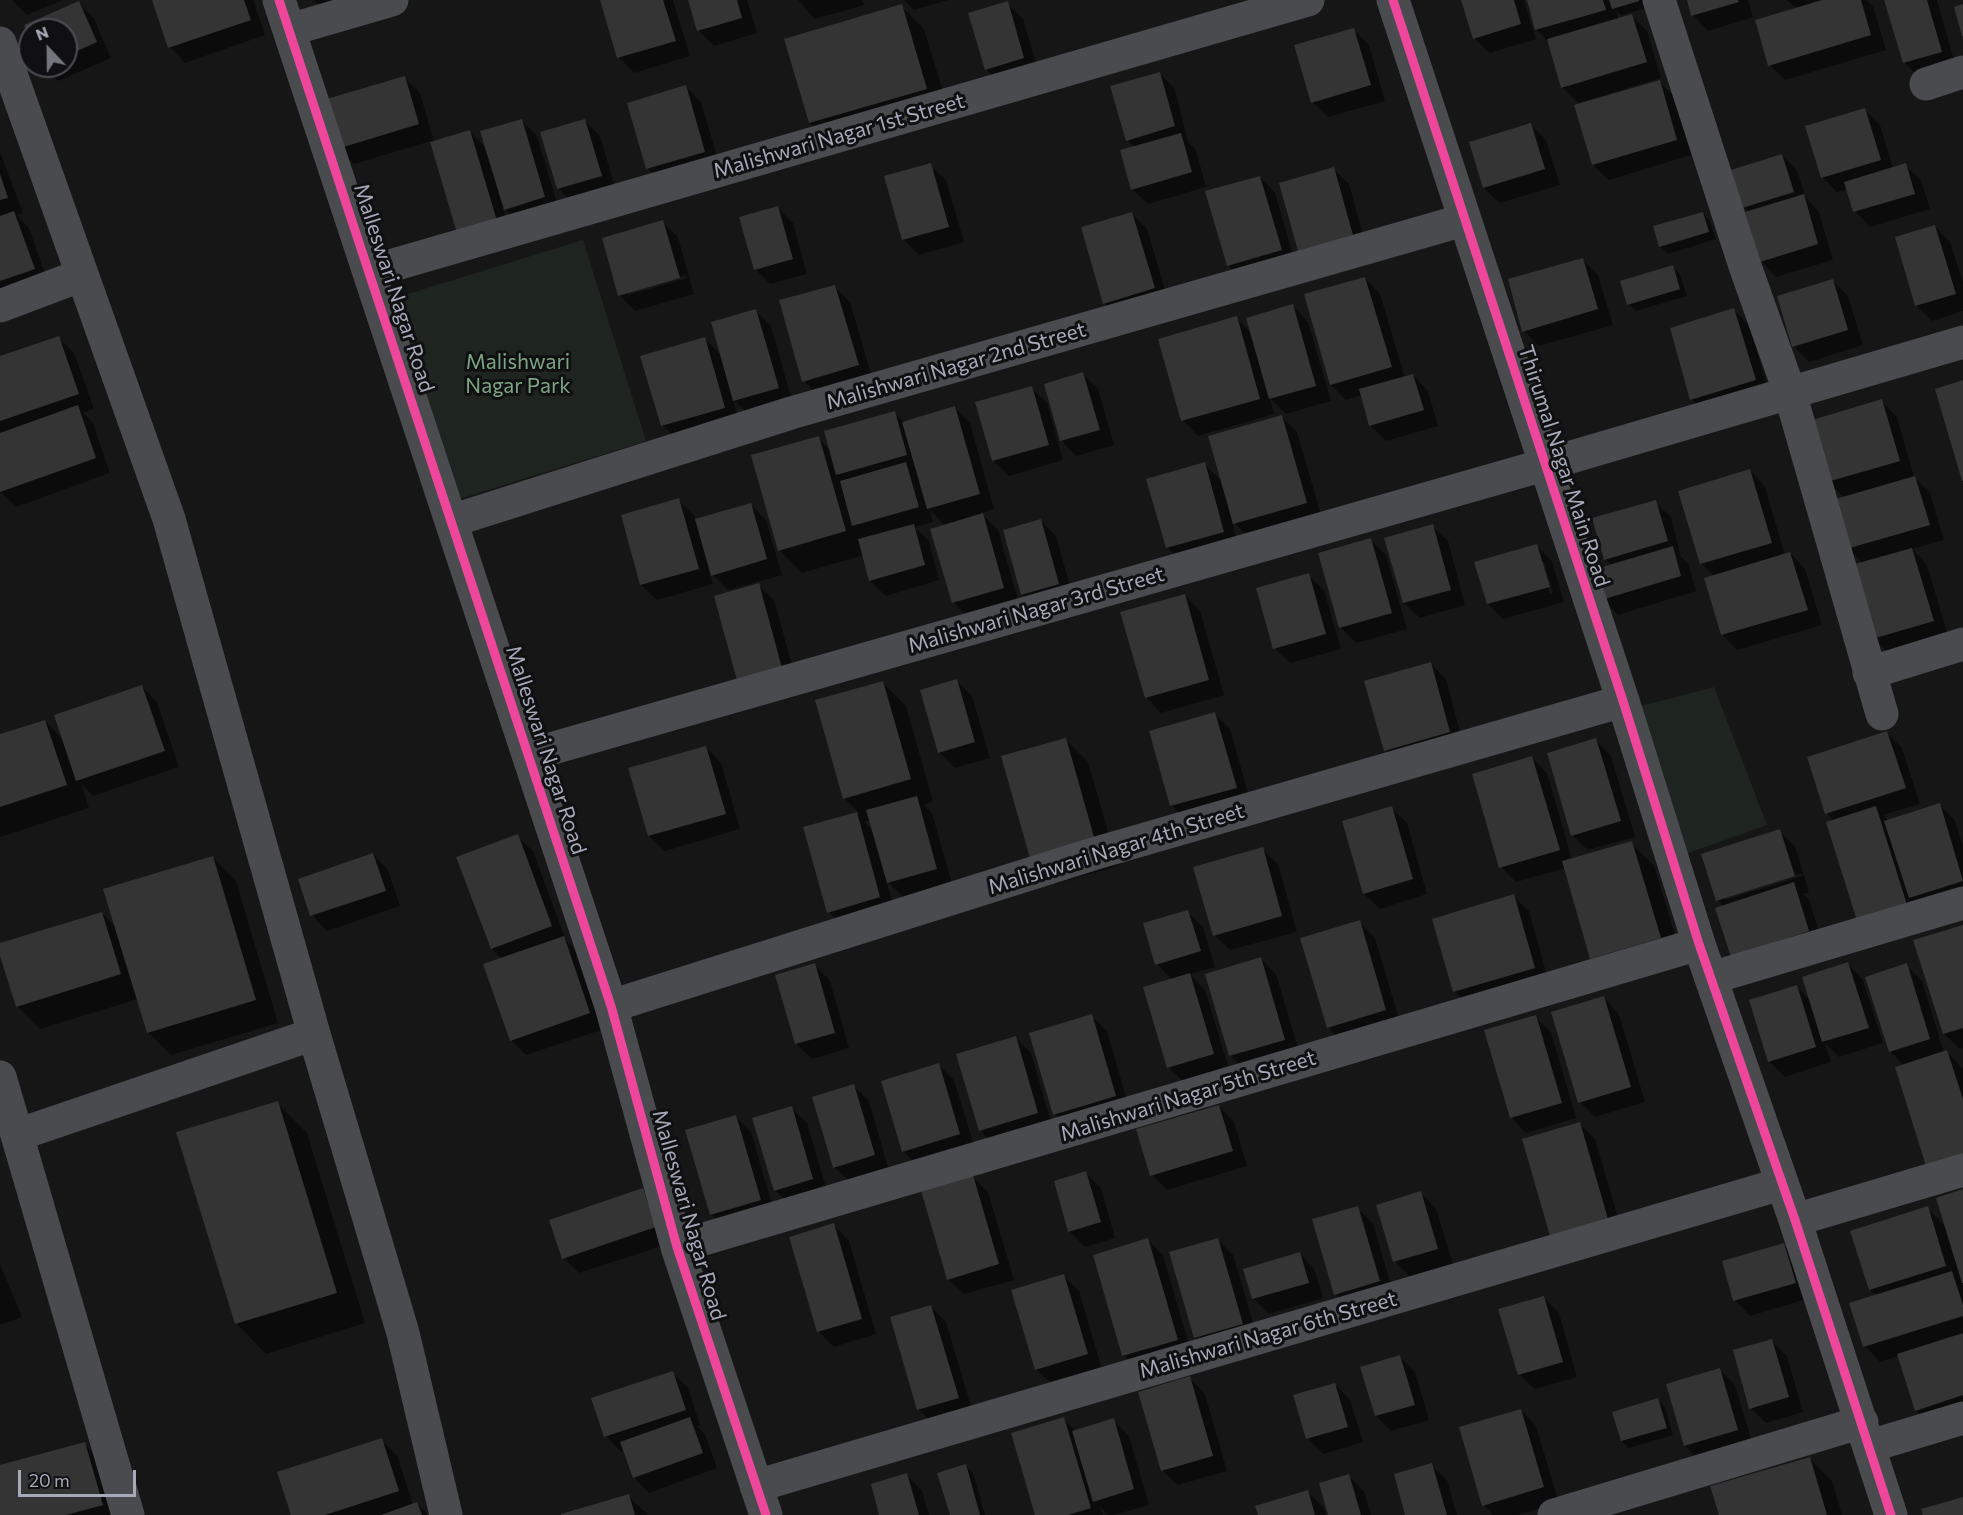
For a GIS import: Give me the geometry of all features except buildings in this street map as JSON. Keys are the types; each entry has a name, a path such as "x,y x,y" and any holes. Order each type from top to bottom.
{"street":[{"name":"Malleswari Nagar Road","path":"279,0 612,1006 677,1247 761,1501"},
{"path":"290,30 392,0"},
{"name":"Malishwari Nagar 1st Street","path":"369,272 1308,0"},
{"name":"Thirumal Nagar Main Road","path":"1393,0 1623,701 1699,944 1780,1184 1795,1220 1891,1515"},
{"path":"1659,0 1745,266 1790,393 1882,714"},
{"path":"0,43 169,519 314,1034 403,1333 446,1515"},
{"path":"1926,84 1963,72"},
{"name":"Malishwari Nagar 2nd Street","path":"452,521 791,413 1464,220"},
{"path":"0,306 82,276"},
{"name":"Malishwari Nagar 3rd Street","path":"529,755 1544,465 1963,342"},
{"path":"1869,673 1963,644"},
{"name":"Malishwari Nagar 4th Street","path":"612,1006 1093,854 1623,701"},
{"path":"1711,978 1963,903"},
{"name":"Malishwari Nagar 5th Street","path":"677,1247 1699,944"},
{"path":"17,1135 314,1034"},
{"path":"0,1077 128,1515"},
{"path":"1795,1220 1963,1170"},
{"name":"Malishwari Nagar 6th Street","path":"761,1501 1780,1184"},
{"path":"1554,1515 1866,1434 1963,1418"}],"green space":[{"name":"Malishwari Nagar Park","path":"583,240 646,441 446,503 395,298"},
{"path":"1714,687 1767,825 1680,856 1634,708"}],"cycle path":[{"path":"279,0 611,1006 677,1247 766,1515"},
{"path":"1393,0 1623,701 1699,944 1795,1220 1891,1515"}]}
